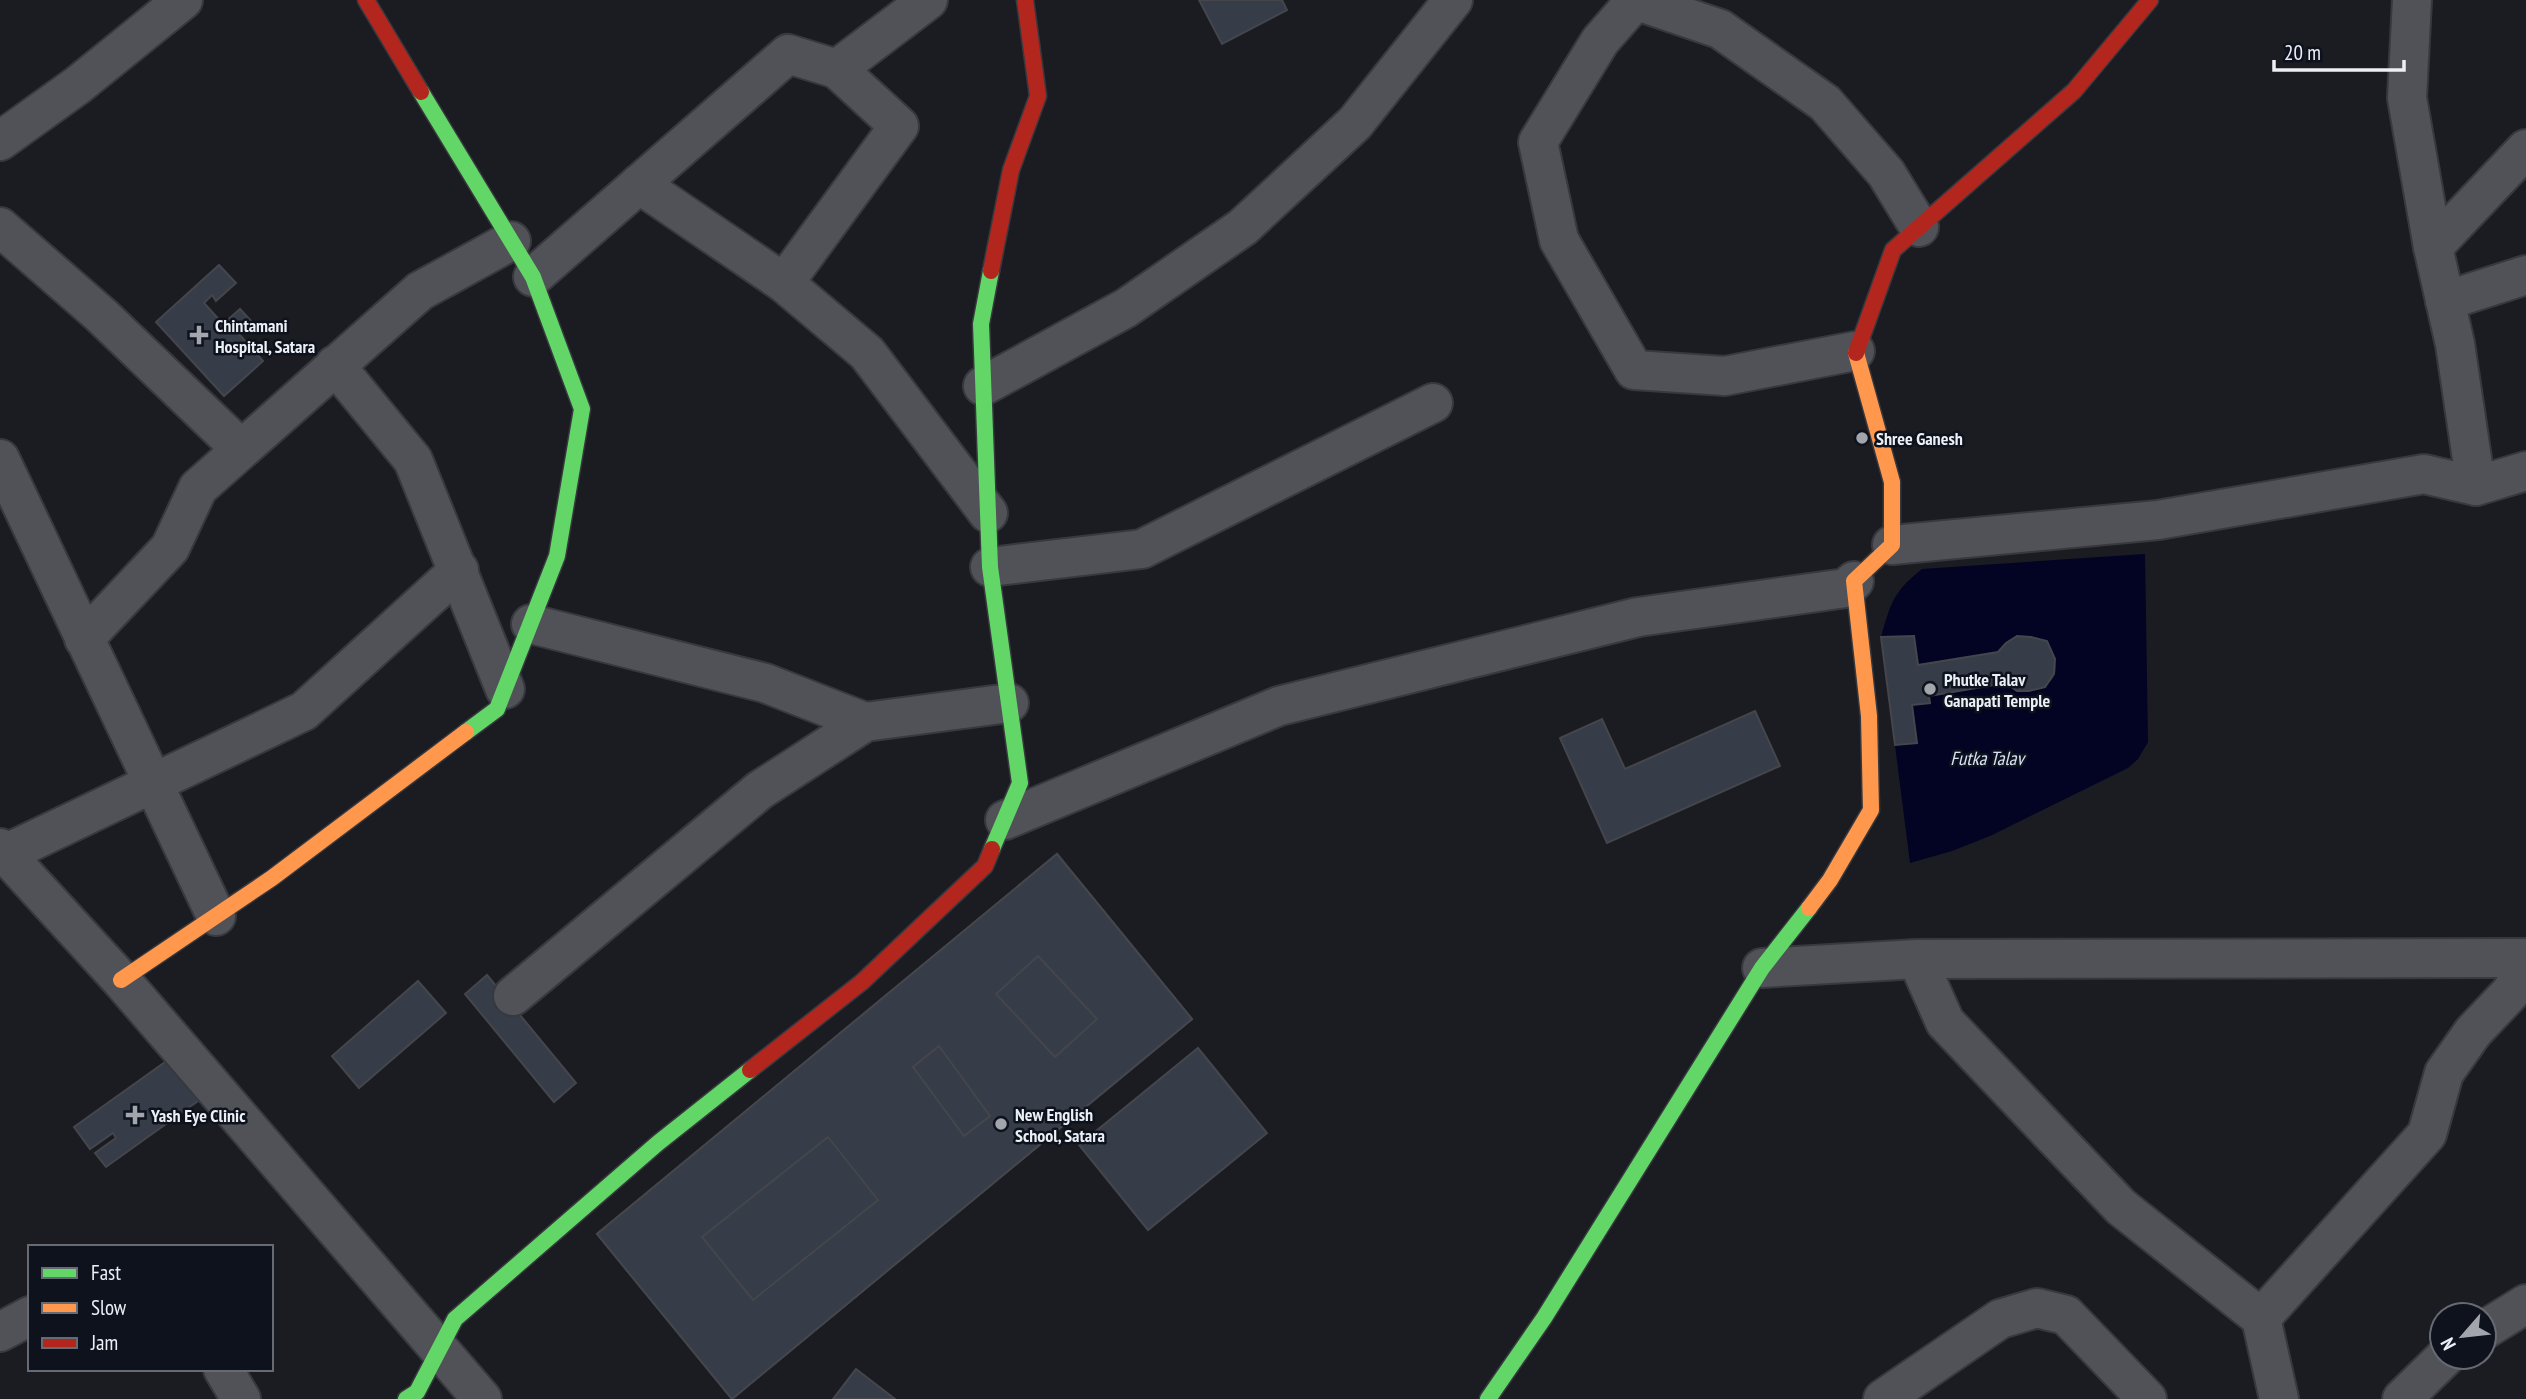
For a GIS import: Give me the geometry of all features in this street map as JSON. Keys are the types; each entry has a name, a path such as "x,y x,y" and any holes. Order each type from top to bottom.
{"street":[{"path":"0,141 78,85 183,0"},
{"path":"121,980 272,878 497,709 557,556 582,409 533,277 366,0"},
{"path":"837,69 928,0"},
{"path":"406,1399 417,1391 455,1319 638,1160 862,982 985,866 1020,783 990,567 981,324 1011,170 1038,96 1025,0"},
{"path":"983,386 1126,308 1243,227 1355,124 1453,0"},
{"path":"1855,351 1725,376 1634,370 1559,240 1538,142 1600,41 1635,0 1720,29 1825,103 1886,173 1919,227"},
{"path":"1892,545 1892,482 1855,351 1893,250 2074,91 2150,0"},
{"path":"2412,0 2407,98 2433,247 2455,344 2476,486"},
{"path":"533,277 788,54 837,69 899,126 784,283"},
{"path":"2433,247 2526,149"},
{"path":"639,184 784,283 867,353 988,513"},
{"path":"0,227 101,315 241,449"},
{"path":"84,639 170,548 198,488 420,291 511,241"},
{"path":"2445,301 2526,275"},
{"path":"335,365 413,460 505,688"},
{"path":"990,567 1142,550 1433,403"},
{"path":"0,459 216,916"},
{"path":"1004,820 1279,706 1638,617 1846,588 1892,545 2158,520 2424,474 2476,486 2526,471"},
{"path":"459,570 304,712 3,851 121,980 482,1399"},
{"path":"1488,1399 1544,1318 1762,968 1830,880 1871,810 1869,716 1854,581"},
{"path":"531,624 765,683 865,722"},
{"path":"513,996 760,790 865,722 1009,703"},
{"path":"1762,968 1917,959 2524,958 2520,977 2510,993 2473,1032 2444,1073 2427,1134 2262,1318"},
{"path":"1917,959 1945,1022 2121,1207 2262,1318 2279,1399"},
{"path":"2498,1322 2526,1304"},
{"path":"1883,1399 2000,1319 2037,1308 2066,1315 2147,1399"},
{"path":"0,1332 28,1317"},
{"path":"224,1371 241,1399"},
{"path":"2402,1399 2431,1371"}],"water":[{"name":"Futka Talav","path":"2145,554 2148,742 2138,759 2128,768 1990,836 1910,863 1895,745 1917,743 1912,705 1929,696 2006,683 2024,690 2033,690 2049,683 2056,668 2047,641 2025,636 2014,638 1998,652 1918,665 1914,636 1881,637 1899,592 1922,569"}],"building":[{"path":"1199,0 1282,0 1287,10 1222,44"},
{"path":"219,265 236,283 216,301 212,295 204,303 223,324 240,309 252,322 239,334 263,361 224,396 156,322"},
{"name":"Phutke Talav Ganapati Temple","path":"1914,636 1918,665 1998,652 2017,636 2047,641 2055,659 2054,674 2045,687 2029,691 2017,691 2006,683 1929,696 1930,703 1912,705 1917,743 1895,745 1881,637"},
{"path":"1755,711 1780,766 1607,843 1560,738 1602,719 1625,769"},
{"path":"1057,854 1192,1019 732,1399 597,1234","holes":["1038,956 1097,1019 1055,1057 996,994","939,1046 990,1116 964,1136 913,1067","828,1137 878,1200 753,1300 702,1237"]},
{"path":"1057,854 1192,1019 732,1399 597,1234"},
{"path":"1038,956 1097,1019 1055,1057 996,994"},
{"path":"487,975 576,1083 554,1102 465,994"},
{"path":"418,981 446,1013 359,1088 332,1056"},
{"path":"939,1046 990,1116 964,1136 913,1067"},
{"path":"1198,1048 1267,1133 1148,1230 1079,1145"},
{"path":"168,1060 198,1101 106,1167 95,1153 116,1138 113,1133 90,1149 74,1127"},
{"path":"828,1137 878,1200 753,1300 702,1237"},
{"path":"856,1369 895,1399 833,1399"}],"traffic: fast":[{"path":"421,92 533,277 582,409 557,556 497,709 466,732"},
{"path":"991,271 981,324 990,567 1020,783 992,849"},
{"path":"1488,1399 1544,1318 1762,968 1809,908"},
{"path":"406,1399 417,1392 455,1319 658,1143 750,1070"}],"traffic: slow":[{"path":"1809,908 1830,880 1871,810 1869,716 1854,581 1892,545 1892,482 1856,353"},
{"path":"121,980 272,878 466,732"}],"traffic: jam":[{"path":"366,0 421,92"},
{"path":"991,271 1011,170 1038,96 1025,0"},
{"path":"1856,353 1893,250 2074,91 2150,0"},
{"path":"750,1070 862,982 985,866 992,849"}],"place":[{"name":"Chintamani Hospital, Satara","path":"199,335"},
{"name":"Shree Ganesh","path":"1862,438"},
{"name":"Phutke Talav Ganapati Temple","path":"1930,689"},
{"name":"Yash Eye Clinic","path":"135,1115"},
{"name":"New English School, Satara","path":"1001,1124"}]}
